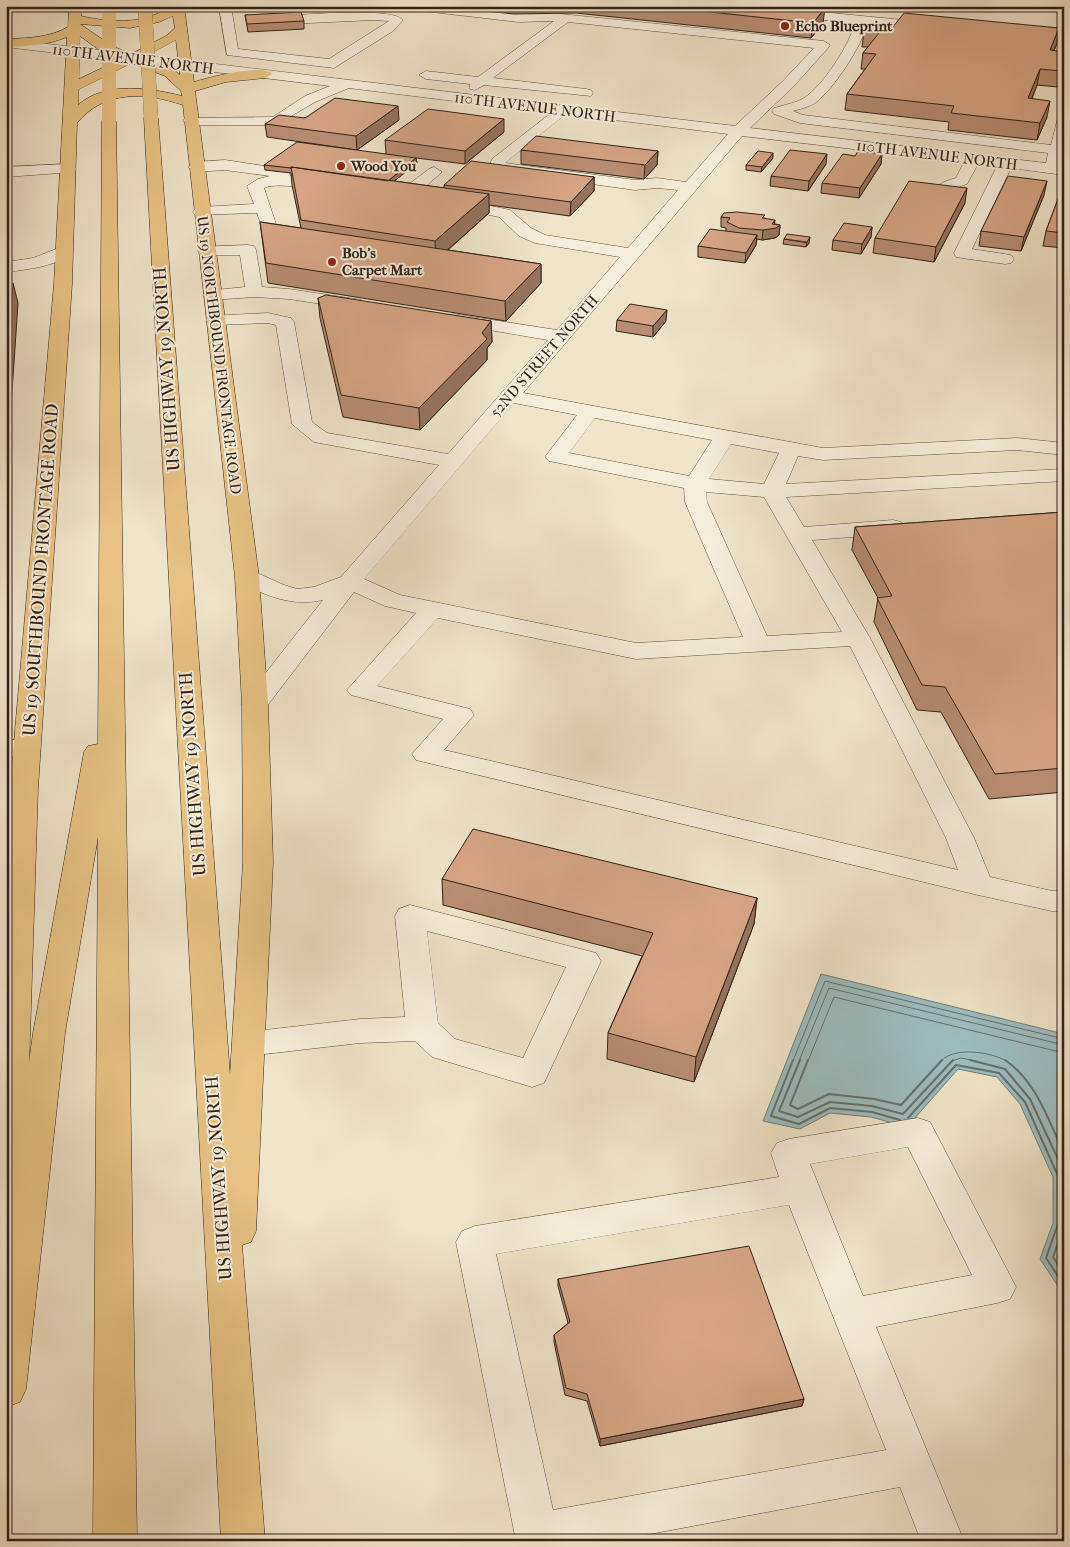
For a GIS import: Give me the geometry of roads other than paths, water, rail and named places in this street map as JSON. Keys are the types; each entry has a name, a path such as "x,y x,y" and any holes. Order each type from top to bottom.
{"main road":[{"name":"US HIGHWAY 19 NORTH","path":"145,6 243,1541"},
{"path":"109,7 115,1541"},
{"path":"75,17 90,22 134,24 165,16 178,7"},
{"name":"US 19 NORTHBOUND FRONTAGE ROAD","path":"178,7 186,65 190,121 246,577 255,704 258,862 231,1353"},
{"path":"6,43 52,39 64,35 75,17"},
{"path":"75,17 107,49 129,59 170,73 188,95"},
{"name":"US 19 SOUTHBOUND FRONTAGE ROAD","path":"6,1224 17,748 63,284 75,52 75,17"},
{"path":"72,88 170,39 180,30"},
{"path":"70,122 83,107 94,100 105,97 136,93 188,95 225,77 265,74"},
{"path":"6,1390 49,1033 111,682"}],"street":[{"path":"250,19 313,8 318,11 392,6"},
{"path":"415,6 518,18 565,19 824,45 757,114 738,121"},
{"path":"722,6 948,28"},
{"path":"332,64 397,20 373,16 250,19 229,14 235,40 232,52 249,53 332,64 353,66"},
{"path":"460,98 565,19"},
{"path":"862,20 861,30 852,46 819,92 808,101 779,111 800,119 1057,150"},
{"path":"348,35 380,33"},
{"path":"1005,34 1064,41"},
{"name":"110TH AVENUE NORTH","path":"6,43 563,110 738,121 973,159 1058,169"},
{"path":"249,53 358,46"},
{"path":"409,73 600,95"},
{"path":"190,121 276,121 310,100 347,84"},
{"path":"563,110 507,152 497,162 497,167 635,185 657,183 689,187"},
{"name":"52ND STREET NORTH","path":"255,704 350,582 689,187 738,121"},
{"path":"1058,169 1057,150 1064,121"},
{"path":"941,192 944,187 962,181 973,159"},
{"path":"1004,260 962,253 1006,163"},
{"path":"196,167 225,165 344,185 290,181 261,182 255,186 269,228"},
{"path":"6,172 68,169"},
{"path":"434,172 412,190 368,188 485,208 504,213 525,232 541,239 632,254"},
{"path":"202,212 263,208"},
{"path":"6,268 31,265 48,260 64,250"},
{"path":"206,251 248,250 254,292"},
{"path":"6,268 41,276 63,284"},
{"path":"212,295 254,292 289,294 375,307"},
{"path":"433,316 561,336"},
{"path":"215,320 268,318 285,322 302,424 321,438 454,461"},
{"path":"510,396 823,454 1017,444 1064,449"},
{"path":"590,411 556,457 695,484 772,491 1064,475"},
{"path":"726,436 695,484 696,502 758,644"},
{"path":"772,491 791,449"},
{"path":"772,491 858,638 960,838 978,885"},
{"path":"797,534 916,525"},
{"name":"52ND STREET NORTH","path":"246,577 277,593 300,597 320,595 350,582"},
{"path":"350,582 393,601 636,651 858,638"},
{"path":"433,609 360,690 461,715 426,754 978,885 1052,901 1064,901"},
{"path":"248,1044 360,1031 422,1028 444,1048 532,1074 585,961 410,916 422,1028"},
{"path":"852,1315 996,1287 918,1132 789,1153 800,1188 943,1541"},
{"path":"800,1188 475,1242 538,1537 912,1465"}],"water":[{"path":"821,974 1064,1034 1064,1295 1040,1259 1053,1223 1053,1177 1020,1104 997,1077 958,1069 907,1127 871,1117 830,1113 800,1129 763,1121"}],"place":[{"name":"Echo Blueprint","path":"785,26"},
{"name":"Wood You","path":"341,166"},
{"name":"Bob's Carpet Mart","path":"332,262"}]}
